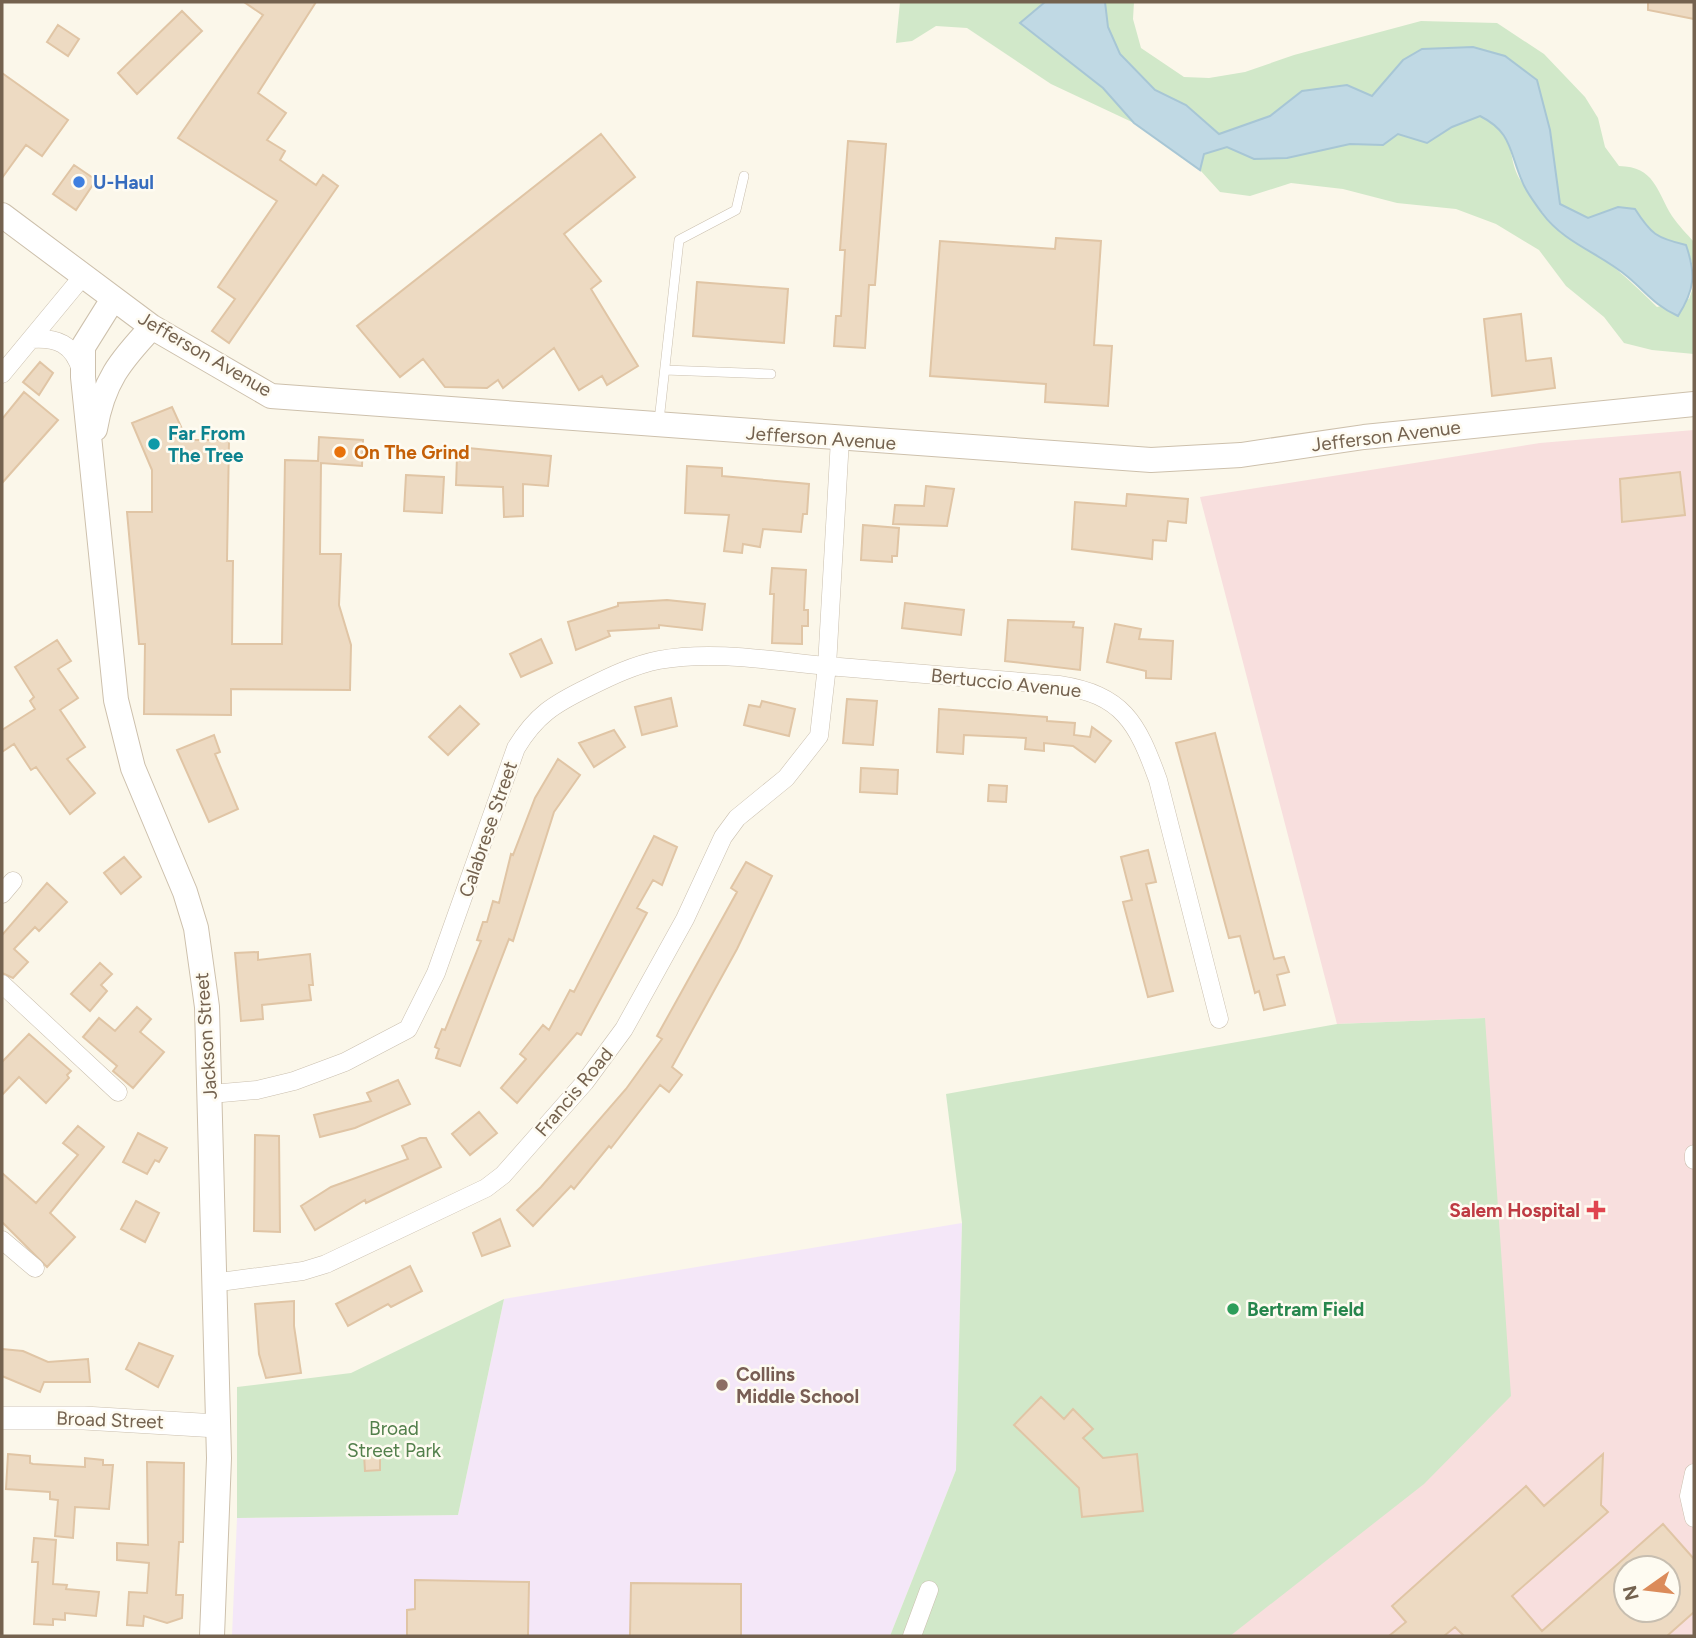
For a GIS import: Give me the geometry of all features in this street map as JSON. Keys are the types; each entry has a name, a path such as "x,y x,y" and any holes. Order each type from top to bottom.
{"main road":[{"name":"Jefferson Avenue","path":"2,215 152,327 271,396 1107,458 1197,459 1478,424 1694,404"},
{"name":"Jackson Street","path":"113,299 83,347 83,377 116,700 133,768 175,865 196,928 206,1007 211,1094 212,1283 217,1426 218,1535 212,1636"},
{"name":"Jackson Street","path":"92,451 99,406 108,380 122,358 152,327"}],"street":[{"path":"2,374 83,276"},
{"path":"31,339 48,338 61,341 77,358 83,377"},
{"path":"827,666 840,439"},
{"name":"Calabrese Street","path":"211,1094 257,1090 294,1081 345,1062 408,1029 436,973 516,748 532,722 551,707 609,677 661,660 764,660 827,666"},
{"name":"Bertuccio Avenue","path":"827,666 1059,685 1088,690 1113,701 1131,719 1145,743 1219,1019"},
{"name":"Francis Road","path":"212,1283 303,1271 326,1264 457,1203 503,1175 607,1056 685,919 723,837 737,818 786,778 813,746 819,736 827,666"},
{"path":"2,984 118,1093"},
{"path":"1694,1154 1694,1160"},
{"path":"2,1240 35,1268"},
{"name":"Broad Street","path":"2,1418 84,1418 217,1426"},
{"path":"1694,1473 1689,1496 1694,1518"},
{"path":"912,1636 929,1590"}],"lane":[{"path":"659,426 679,240 736,211 744,176"},
{"path":"665,370 771,374"}],"shaded area":[{"name":"Salem Hospital","path":"1694,430 1694,1636 937,1636 1484,1018 1337,1024 1200,497 1540,443"},
{"name":"Collins Middle School","path":"962,1223 956,1470 890,1636 232,1636 237,1518 458,1515 504,1299"}],"green space":[{"path":"900,2 1045,2 1020,23 1103,88 1134,123 1051,84 967,28 936,26 912,41 896,43"},
{"path":"1105,2 1134,2 1133,19 1141,48 1184,77 1209,78 1245,72 1294,55 1421,21 1497,23 1544,54 1585,97 1598,118 1605,147 1619,166 1631,167 1647,175 1658,189 1672,216 1694,242 1694,269 1686,245 1656,234 1635,209 1618,207 1588,218 1560,204 1550,130 1403,60 1372,96 1347,85 1302,91 1270,116 1219,134 1186,105 1155,90 1120,54 1108,27"},
{"path":"1480,116 1502,132 1525,186 1657,307 1689,299 1694,285 1694,354 1652,350 1624,343 1604,317 1566,286 1539,250 1496,224 1456,209 1397,203 1343,189 1291,183 1250,196 1220,192 1200,170 1204,154 1227,147 1254,159 1287,158 1350,144 1383,145 1398,134 1427,143 1452,127"},
{"name":"Bertram Field","path":"1485,1018 1511,1396 1424,1484 1230,1636 890,1636 956,1470 962,1223 946,1094 1337,1024"},
{"name":"Broad Street Park","path":"504,1299 458,1515 237,1518 237,1387 351,1373"}],"water":[{"path":"1045,2 1105,2 1108,27 1120,54 1155,90 1186,105 1219,134 1270,116 1302,91 1347,85 1372,96 1403,60 1422,49 1473,47 1505,56 1537,80 1550,130 1560,204 1588,218 1618,207 1635,209 1655,234 1686,245 1692,273 1688,298 1678,316 1670,312 1617,269 1561,233 1528,193 1504,136 1480,116 1452,127 1427,143 1398,134 1383,145 1350,144 1287,158 1254,159 1227,147 1204,154 1200,170 1134,123 1103,88 1020,23"}],"building":[{"path":"244,2 316,2 258,93 286,113 267,140 285,151 280,160 316,185 323,175 338,186 229,343 212,331 235,299 218,287 277,201 178,138 263,15"},
{"path":"1648,2 1694,2 1694,19 1648,10"},
{"path":"182,11 202,31 137,94 118,73"},
{"path":"58,25 79,39 68,56 47,42"},
{"path":"2,73 68,120 42,156 26,145 2,178"},
{"path":"601,134 635,177 564,234 601,281 591,289 638,366 607,385 602,376 579,390 554,348 503,388 498,380 487,388 445,387 423,359 400,377 357,326"},
{"path":"848,141 886,144 875,285 869,285 865,348 834,346 836,316 841,316 845,250 840,250"},
{"path":"74,165 96,180 76,210 53,194"},
{"path":"1056,238 1101,241 1094,345 1112,346 1108,406 1045,402 1046,384 930,376 940,241 1055,249"},
{"path":"697,282 788,289 784,343 693,336"},
{"path":"1521,314 1526,361 1551,358 1555,388 1492,396 1484,319"},
{"path":"40,362 53,373 39,395 23,382"},
{"path":"24,392 58,420 2,483 2,419"},
{"path":"172,407 187,440 229,440 227,561 233,561 232,644 282,644 285,460 318,461 319,437 363,440 362,466 321,463 320,554 341,554 339,605 351,645 350,690 231,689 231,715 144,714 145,644 139,644 127,512 152,512 152,470 132,423"},
{"path":"468,448 551,456 548,486 523,484 523,516 504,517 503,487 456,485 457,456 468,457"},
{"path":"687,466 722,468 722,476 809,484 807,514 803,514 801,532 763,529 760,547 743,544 742,553 724,551 729,515 685,513"},
{"path":"1680,472 1685,515 1622,522 1620,479"},
{"path":"406,475 444,477 442,513 404,511"},
{"path":"926,486 954,489 947,526 893,524 895,505 924,506"},
{"path":"1127,494 1188,499 1186,523 1168,521 1166,541 1153,540 1152,559 1072,549 1075,502 1126,506"},
{"path":"863,525 899,528 897,556 892,556 892,562 861,560"},
{"path":"772,568 806,570 804,610 808,610 808,626 802,626 802,644 772,643"},
{"path":"667,600 705,604 702,630 659,625 659,628 608,631 610,636 576,650 568,622 618,606 618,603"},
{"path":"905,603 964,610 961,635 902,628"},
{"path":"1008,620 1074,622 1073,627 1083,628 1080,670 1005,661"},
{"path":"1115,624 1141,629 1139,639 1173,641 1171,679 1146,678 1146,671 1107,662"},
{"path":"541,639 552,663 521,677 510,654"},
{"path":"57,640 71,661 58,669 78,698 60,710 85,747 67,759 95,793 70,814 36,767 31,770 14,744 2,752 2,730 35,709 30,701 34,697 15,667"},
{"path":"671,698 677,726 642,735 635,707"},
{"path":"847,699 877,701 873,745 843,743"},
{"path":"762,701 795,709 789,736 744,725 749,705 760,707"},
{"path":"460,706 479,724 448,755 429,737"},
{"path":"939,709 1047,717 1047,721 1075,723 1074,735 1090,737 1092,727 1111,741 1095,762 1073,746 1044,743 1044,751 1025,749 1026,738 964,735 963,754 937,752"},
{"path":"614,730 625,747 594,767 579,743"},
{"path":"1215,733 1274,959 1284,957 1289,972 1277,975 1285,1005 1264,1010 1259,991 1255,993 1240,936 1229,938 1176,743"},
{"path":"214,735 220,752 215,754 238,809 209,822 177,750"},
{"path":"558,759 580,775 554,812 513,941 509,939 460,1066 436,1058 439,1049 435,1047 442,1029 445,1030 481,941 477,940 483,922 487,922 493,901 499,903 511,854 513,855 535,798"},
{"path":"861,768 898,770 897,794 860,792"},
{"path":"989,785 1007,786 1006,802 988,801"},
{"path":"654,836 677,847 662,885 653,880 637,908 647,913 581,1035 577,1033 517,1103 501,1088 526,1059 520,1054 543,1025 549,1030 570,990 574,992"},
{"path":"1148,850 1156,882 1146,884 1173,991 1148,997 1123,902 1132,900 1121,857"},
{"path":"124,857 141,877 121,894 104,873"},
{"path":"746,862 772,876 737,949 672,1067 682,1075 669,1092 660,1085 611,1148 609,1146 574,1189 571,1186 533,1226 517,1210 541,1187 626,1089 662,1039 657,1036 737,892 731,888"},
{"path":"47,883 67,902 39,931 35,927 14,949 28,962 13,978 2,973 2,935"},
{"path":"258,952 258,960 310,954 313,985 309,985 311,1000 262,1005 263,1019 241,1021 235,953"},
{"path":"100,963 112,974 101,985 107,991 90,1011 71,994"},
{"path":"137,1007 151,1019 140,1032 164,1052 133,1088 113,1071 117,1066 83,1037 99,1018 115,1031"},
{"path":"29,1034 71,1071 67,1075 69,1078 46,1103 19,1077 2,1095 2,1062"},
{"path":"398,1080 410,1104 355,1128 320,1137 314,1115 371,1101 367,1093"},
{"path":"479,1112 497,1133 470,1155 452,1134"},
{"path":"78,1126 104,1147 50,1213 75,1237 47,1267 2,1222 2,1173 36,1203 78,1155 63,1143"},
{"path":"138,1133 167,1148 159,1162 155,1160 147,1174 123,1162"},
{"path":"255,1135 279,1136 280,1232 254,1231"},
{"path":"426,1138 441,1167 366,1203 365,1200 315,1230 301,1206 331,1187 408,1159 402,1146"},
{"path":"136,1201 159,1213 145,1242 121,1229"},
{"path":"500,1219 510,1246 482,1256 473,1233"},
{"path":"410,1266 422,1291 391,1307 388,1304 348,1326 336,1304"},
{"path":"294,1301 294,1326 301,1373 266,1378 259,1354 255,1304"},
{"path":"139,1343 173,1356 158,1387 126,1369"},
{"path":"2,1349 23,1351 48,1362 88,1359 90,1382 44,1382 40,1392 2,1376"},
{"path":"1041,1397 1064,1419 1073,1409 1093,1429 1083,1438 1103,1458 1137,1454 1143,1511 1082,1517 1079,1488 1014,1425"},
{"path":"380,1453 380,1470 365,1471 364,1454"},
{"path":"8,1454 30,1456 30,1463 33,1464 85,1467 85,1458 103,1460 103,1465 113,1465 109,1509 75,1507 73,1538 55,1536 58,1500 50,1499 50,1492 6,1489"},
{"path":"1603,1454 1601,1505 1608,1512 1512,1596 1542,1631 1612,1569 1612,1624 1680,1624 1667,1636 1464,1636 1455,1627 1444,1636 1389,1636 1406,1622 1392,1606 1526,1486 1544,1506"},
{"path":"147,1462 184,1463 183,1542 179,1542 176,1595 183,1595 182,1618 167,1623 144,1616 143,1626 127,1625 129,1592 147,1593 149,1563 117,1560 117,1543 148,1545"},
{"path":"1663,1524 1694,1559 1694,1612 1682,1623 1682,1554 1629,1554"},
{"path":"34,1538 56,1540 53,1584 67,1585 66,1589 99,1592 96,1616 65,1613 65,1620 53,1619 53,1625 34,1624 38,1562 32,1562"},
{"path":"415,1580 529,1582 528,1636 407,1636 407,1610 415,1609"},
{"path":"631,1583 741,1584 741,1636 630,1636"}],"place":[{"name":"U-Haul","path":"79,182"},
{"name":"Far From The Tree","path":"154,444"},
{"name":"On The Grind","path":"340,452"},
{"name":"Salem Hospital","path":"1596,1210"},
{"name":"Bertram Field","path":"1233,1309"},
{"name":"Collins Middle School","path":"722,1385"}]}
